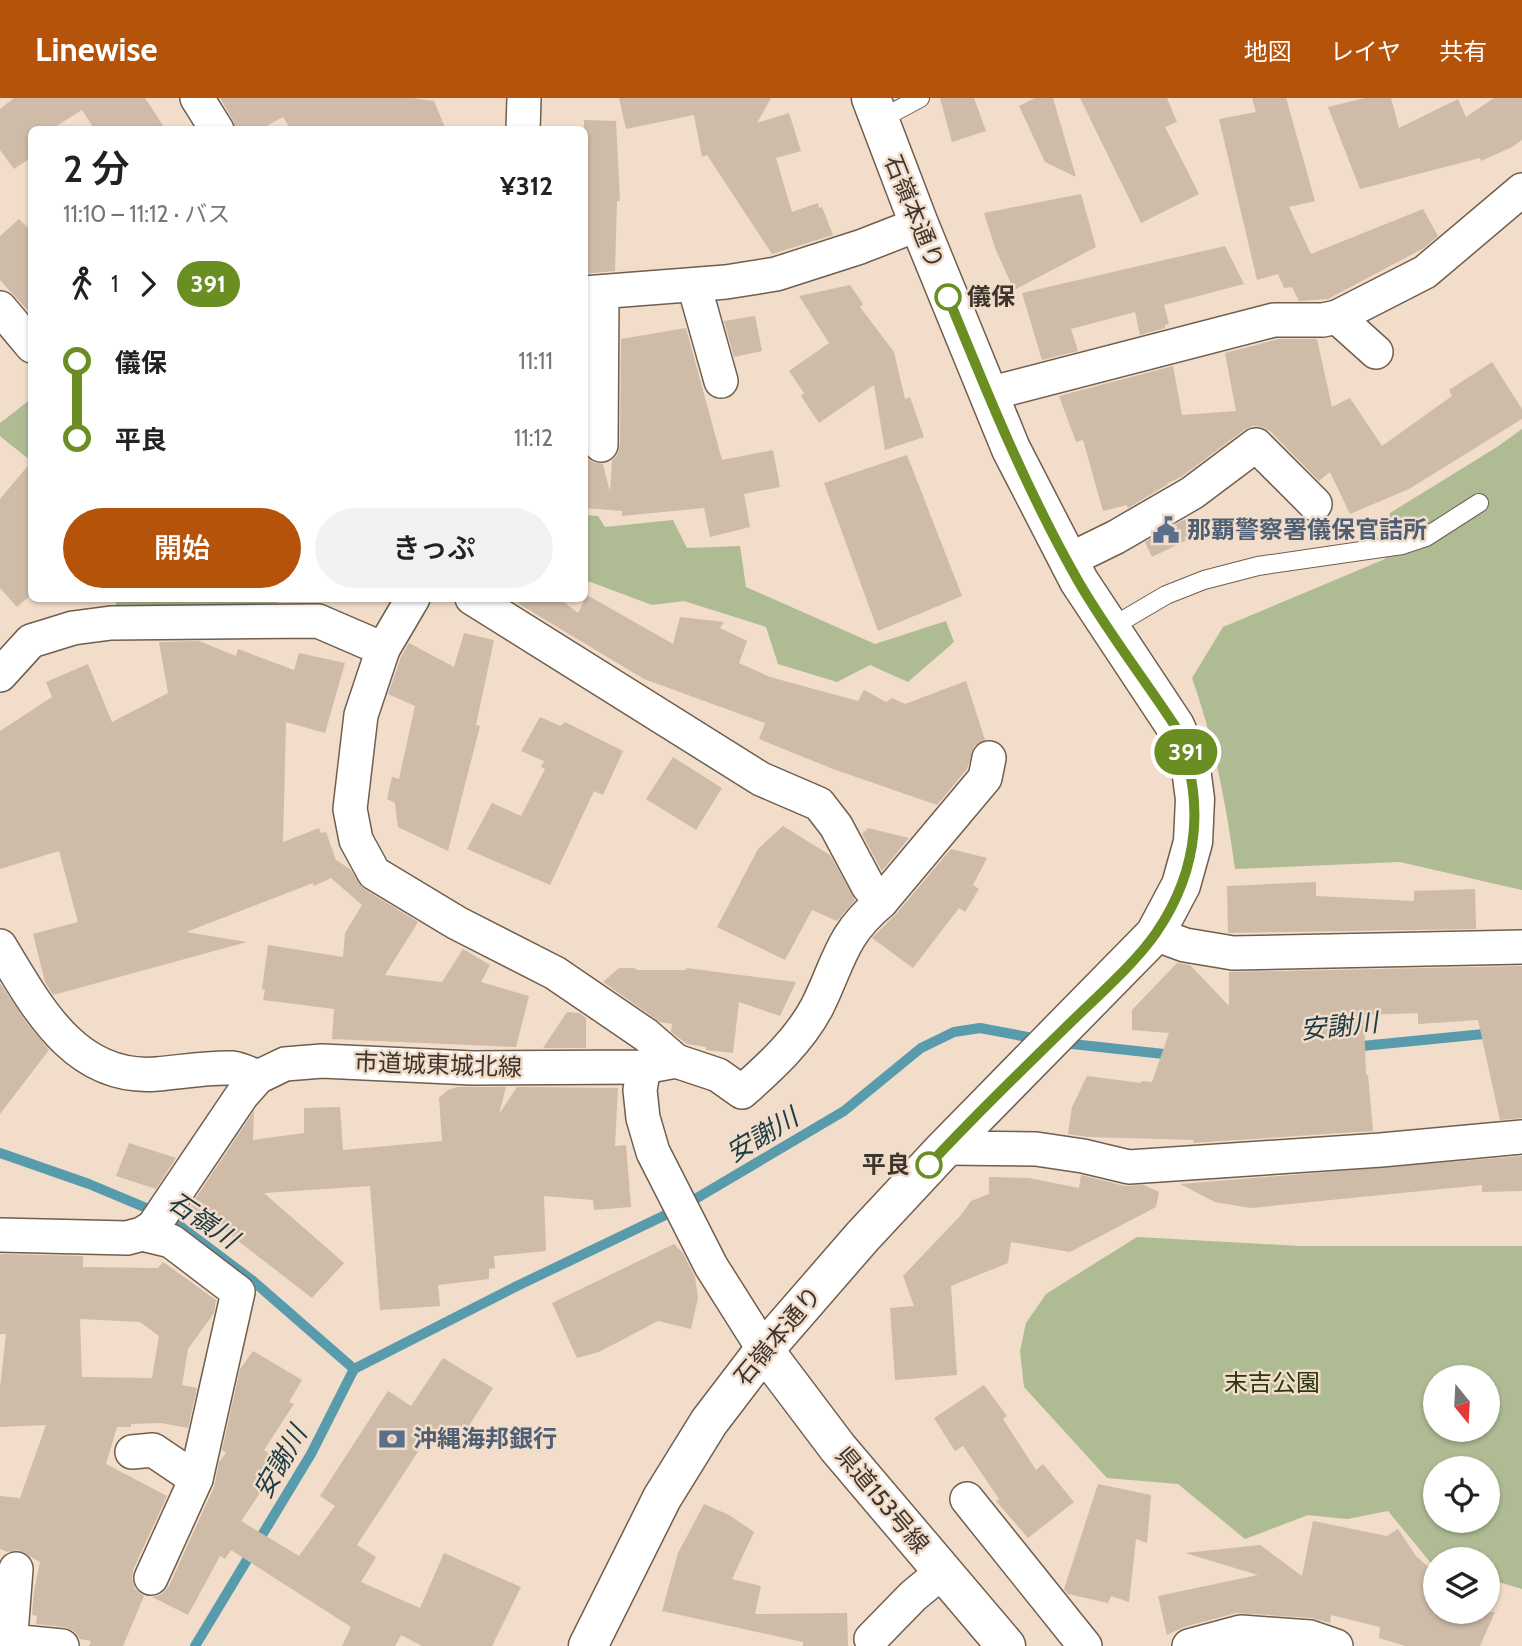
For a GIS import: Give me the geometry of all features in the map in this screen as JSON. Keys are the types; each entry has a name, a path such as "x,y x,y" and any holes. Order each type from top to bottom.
{"main road":[{"name":"石嶺本通り","path":"588,1646 662,1498 709,1422 764,1350 863,1236 945,1148 1155,934 1171,908 1189,864 1195,819 1192,776 1187,753 1175,726 1067,561 1011,449 875,109"},
{"name":"県道153号線","path":"764,1350 815,1420 1006,1646"}],"street":[{"path":"197,98 214,126"},
{"path":"523,126 524,98"},
{"path":"988,394 1274,320 1323,320 1337,317 1425,272 1522,190"},
{"path":"601,445 593,293 694,285 776,274 860,247 919,224"},
{"path":"694,285 720,381"},
{"path":"0,308 28,341"},
{"path":"1337,317 1376,352"},
{"path":"1067,561 1116,537 1192,493 1256,445 1315,504"},
{"path":"411,602 383,649 361,715 350,809 356,841 374,873 457,923 555,973 646,1035 660,1064"},
{"path":"478,602 761,779 819,804 836,826 868,886 881,902"},
{"path":"0,675 31,641 73,628 111,623 318,621 383,649"},
{"path":"660,1064 718,1075 742,1092 773,1065 800,1033 816,1008 844,943 864,916 881,902 985,778 989,758"},
{"path":"1155,934 1185,945 1233,953 1522,947"},
{"path":"0,946 42,1012 74,1048 93,1063 119,1073 149,1075 234,1068 258,1077"},
{"name":"市道城東城北線","path":"148,1230 242,1095 258,1077 285,1064 323,1061 472,1068 660,1064"},
{"path":"660,1064 640,1090 643,1118 653,1152 725,1292 764,1350"},
{"path":"945,1148 1036,1149 1129,1167 1381,1150 1522,1137"},
{"path":"0,1235 127,1238 148,1230 172,1241 238,1292 197,1479 151,1578"},
{"path":"132,1452 153,1450 197,1479"},
{"path":"967,1499 1085,1646"},
{"path":"16,1569 10,1643 62,1646"},
{"path":"877,1644 913,1596 942,1572"},
{"path":"1189,1646 1241,1632 1310,1637 1336,1646"}],"lane":[{"path":"875,109 920,98"},
{"path":"1110,628 1166,595 1204,580 1258,566 1402,545 1426,537 1479,503"}],"green space":[{"path":"28,401 28,459 0,436 0,423"},
{"path":"1522,429 1522,890 1400,862 1235,869 1218,772 1192,678 1223,627 1385,559 1390,513"},
{"path":"588,515 598,516 605,527 673,520 687,548 740,546 746,587 875,644 946,621 954,642 908,682 870,665 837,682 778,664 766,627 684,601 652,605 588,581"},
{"path":"116,602 278,602 277,603 117,608"},
{"name":"末吉公園","path":"1137,1237 1300,1246 1522,1246 1522,1589 1500,1583 1500,1547 1423,1547 1423,1553 1388,1511 1347,1519 1308,1515 1245,1539 1178,1484 1107,1478 1024,1387 1020,1351 1026,1323 1046,1294"}],"building":[{"path":"14,98 145,98 163,126 92,126 82,110 56,126 28,126 28,160 14,169 0,150 0,109"},
{"path":"220,98 412,98 434,101 444,126 289,126 283,117 266,126 235,126"},
{"path":"619,98 771,98 757,123 789,113 801,151 776,158 792,212 818,203 833,235 772,254 707,155 702,157 694,115 626,129"},
{"path":"940,98 974,98 986,131 952,142"},
{"path":"1035,98 1053,98 1076,177 1045,162 1019,106"},
{"path":"1080,98 1167,98 1177,122 1165,127 1199,194 1141,223"},
{"path":"1252,98 1286,98 1315,201 1289,207 1311,254 1423,209 1438,236 1424,248 1328,299 1299,301 1292,287 1284,288 1278,274 1257,280 1219,119 1256,112"},
{"path":"1365,98 1391,98 1399,128 1458,99 1466,117 1494,98 1522,98 1522,140 1481,161 1480,158 1360,189 1328,107"},
{"path":"584,120 616,121 620,201 617,201 615,271 588,274 588,126 584,126"},
{"path":"1081,194 1096,247 1014,290 995,248 984,213"},
{"path":"19,219 28,228 28,311 0,280 0,236"},
{"path":"1225,246 1244,284 1164,305 1169,324 1165,325 1165,328 1140,335 1135,312 1071,329 1078,351 1042,360 1022,293"},
{"path":"850,285 863,304 860,307 894,352 905,399 910,397 924,437 885,450 874,385 819,423 801,396 804,393 789,371 829,343 799,296"},
{"path":"755,316 762,351 734,357 724,321"},
{"path":"686,328 722,460 773,450 780,487 744,494 750,527 710,537 704,508 622,516 622,511 588,508 588,458 603,464 610,492 612,461 618,454 620,445 621,339"},
{"path":"1279,339 1317,339 1332,407 1350,398 1382,446 1452,396 1449,390 1492,362 1522,409 1522,419 1409,489 1350,514 1330,472 1319,481 1270,431 1253,426 1181,477 1128,508 1127,505 1103,511 1083,440 1076,442 1059,396 1173,366 1182,415 1236,411 1225,353"},
{"path":"907,455 962,596 878,631 824,483"},
{"path":"28,466 28,597 17,607 0,588 0,499"},
{"path":"1185,519 1193,537 1152,557 1145,542"},
{"path":"588,596 673,644 680,617 724,622 720,628 747,641 739,663 770,677 858,701 864,690 886,702 892,698 905,704 966,681 985,740 974,746 967,769 937,805 833,769 759,739 765,723 644,679 516,602 564,602 578,613 584,602 588,602"},
{"path":"464,633 494,640 476,725 480,726 448,851 398,827 395,803 387,799 392,777 399,779 415,706 388,694 409,643 454,667"},
{"path":"199,641 236,656 238,649 294,670 299,653 345,663 325,733 286,722 283,842 319,828 321,833 326,832 336,860 350,869 364,889 418,922 385,975 442,982 463,949 490,965 481,982 529,996 516,1047 332,1039 334,1009 263,1000 268,945 343,957 345,933 362,905 331,878 186,932 247,942 53,995 45,982 33,934 78,922 59,851 0,869 0,731 52,697 46,682 88,664 112,722 168,693 159,642"},
{"path":"540,717 560,726 565,722 623,751 603,795 594,791 550,885 467,849 492,803 521,816 545,769 541,767 544,761 521,751"},
{"path":"673,757 722,788 696,830 646,799"},
{"path":"783,826 830,855 855,900 837,921 812,910 785,960 717,927 758,849"},
{"path":"868,828 909,838 882,871 862,834"},
{"path":"951,849 987,858 973,885 979,889 965,912 959,908 913,968 872,938"},
{"path":"1316,882 1316,896 1414,901 1414,891 1475,889 1476,929 1228,933 1227,886"},
{"path":"1177,963 1190,965 1229,1006 1229,972 1522,966 1522,1118 1500,1120 1478,1020 1418,1024 1418,1013 1364,1015 1366,1075 1373,1131 1193,1143 1194,1140 1068,1134 1072,1107 1087,1076 1152,1082 1169,1033 1132,1030 1132,1010"},
{"path":"619,968 686,968 796,982 780,1016 739,1002 733,1053 706,1050 706,1047 687,1044 671,1032 672,1024 660,1022 603,982"},
{"path":"0,983 49,1050 0,1114"},
{"path":"567,1012 579,1013 586,1018 586,1048 543,1048"},
{"path":"457,1087 506,1087 499,1114 517,1087 618,1088 615,1146 626,1145 631,1207 594,1210 593,1200 544,1196 546,1251 494,1256 495,1268 489,1269 489,1279 438,1285 440,1306 380,1310 370,1186 264,1193 344,1263 312,1298 215,1223 212,1228 187,1211 254,1111 253,1140 304,1133 304,1108 340,1107 343,1150 442,1141 439,1098 448,1090"},
{"path":"129,1143 176,1158 156,1189 116,1176"},
{"path":"1522,1156 1522,1191 1482,1192 1482,1185 1251,1208 1215,1202 1180,1184"},
{"path":"1081,1175 1125,1186 1144,1185 1159,1192 1156,1207 1070,1252 1011,1242 1008,1263 951,1286 957,1375 895,1380 890,1308 914,1306 903,1276 971,1201 989,1194 989,1177 1029,1178 1079,1188"},
{"path":"674,1244 683,1253 695,1277 698,1298 691,1329 658,1321 599,1352 577,1358 552,1303"},
{"path":"0,1254 83,1256 83,1267 158,1268 163,1262 216,1300 214,1313 188,1349 182,1385 197,1388 188,1428 161,1423 117,1427 106,1464 167,1496 133,1570 135,1589 144,1596 123,1646 89,1646 91,1641 80,1639 73,1630 36,1624 37,1616 32,1615 40,1562 18,1550 8,1552 0,1549 0,1496 20,1498 46,1425 0,1427 0,1388 6,1334 0,1334","holes":["80,1319 140,1322 159,1336 152,1378 82,1377"]},
{"path":"253,1351 302,1380 289,1402 294,1404 264,1450 281,1462 241,1521 299,1556 335,1506 320,1496 388,1391 411,1406 443,1358 493,1388 456,1446 431,1432 357,1545 376,1557 361,1582 420,1608 444,1553 521,1587 492,1646 422,1646 401,1635 395,1646 342,1646 351,1627 231,1550 225,1559 220,1556 188,1615 152,1597 162,1594 169,1586 214,1487 219,1462 226,1453 222,1450 240,1369"},
{"path":"984,1385 1007,1416 1003,1419 1036,1470 1043,1464 1074,1502 1028,1538 996,1501 999,1499 963,1446 955,1451 934,1418"},
{"path":"1098,1484 1151,1495 1147,1543 1136,1539 1129,1602 1111,1596 1108,1603 1068,1594 1064,1589"},
{"path":"704,1504 729,1515 754,1532 732,1579 761,1586 755,1614 847,1613 848,1646 803,1646 803,1642 662,1611 678,1553"},
{"path":"1313,1521 1387,1536 1398,1529 1423,1562 1423,1624 1490,1624 1480,1646 1405,1646 1379,1638 1380,1627 1331,1615 1330,1623 1312,1618 1236,1613 1184,1627 1167,1635 1158,1596 1258,1575 1185,1553 1260,1545 1302,1576"}],"waterway":[{"name":"安謝川","path":"195,1646 311,1454 354,1369 517,1286 680,1208 844,1111 921,1048 954,1032 980,1028 1038,1039"},
{"name":"安謝川","path":"1352,1047 1494,1033"},
{"name":"安謝川","path":"1063,1043 1173,1055"},
{"name":"石嶺川","path":"0,1153 89,1184 168,1217 253,1281 354,1369"}],"bus line":[{"name":"391","path":"929,1165 1155,934 1171,908 1189,864 1195,819 1192,776 1187,753 1175,726 1079,582 1039,507 1011,449 948,297"}],"place":[{"name":"儀保","path":"948,297"},
{"name":"那覇警察署儀保官詰所","path":"1166,530"},
{"name":"平良","path":"929,1165"},
{"name":"沖縄海邦銀行","path":"392,1439"}]}
